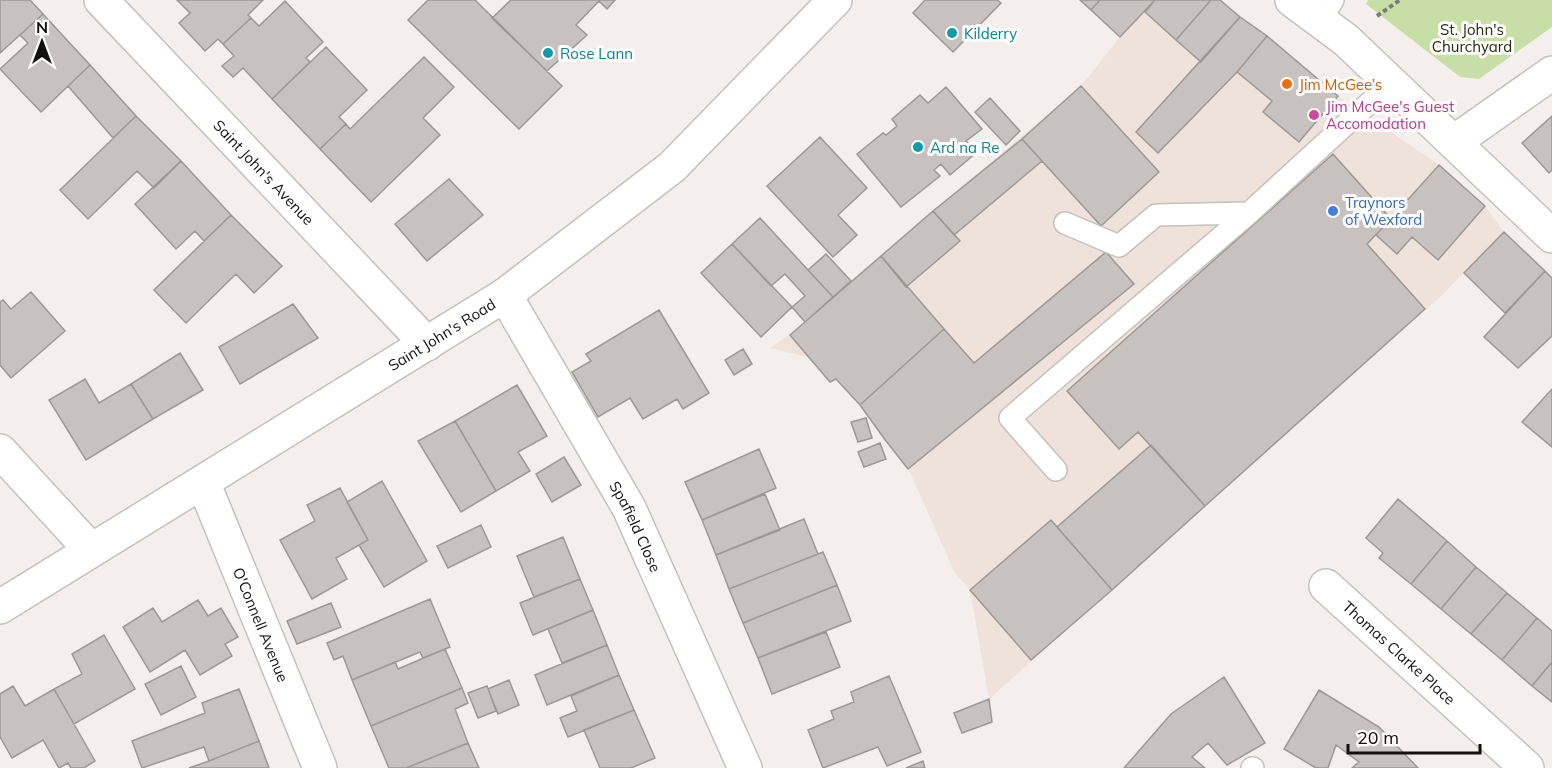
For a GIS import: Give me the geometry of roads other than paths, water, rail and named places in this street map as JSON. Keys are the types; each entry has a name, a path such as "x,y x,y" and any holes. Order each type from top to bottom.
{"street":[{"name":"Saint John's Avenue","path":"101,0 427,344"},
{"name":"Saint John's Road","path":"0,607 506,295 672,167 835,0"},
{"path":"1292,0 1327,11 1346,40 1552,236"},
{"path":"1454,142 1552,73"},
{"name":"Spafield Close","path":"506,295 629,508 745,768"},
{"path":"0,451 91,550"},
{"name":"O'Connell Avenue","path":"203,482 320,768"},
{"name":"Thomas Clarke Place","path":"1326,586 1527,768"}],"lane":[{"path":"1056,470 1010,418 1249,213 1391,83"},
{"path":"1065,223 1119,246 1156,216 1249,213"}],"place":[{"name":"Kilderry","path":"952,33"},
{"name":"Rose Lann","path":"548,53"},
{"name":"Jim McGee’s","path":"1287,84"},
{"name":"Jim McGee's Guest Accomodation","path":"1314,115"},
{"name":"Ard na Re","path":"918,147"},
{"name":"Traynors of Wexford","path":"1333,211"}],"park label":[{"name":"St. John's Churchyard","path":"1472,38"}]}
